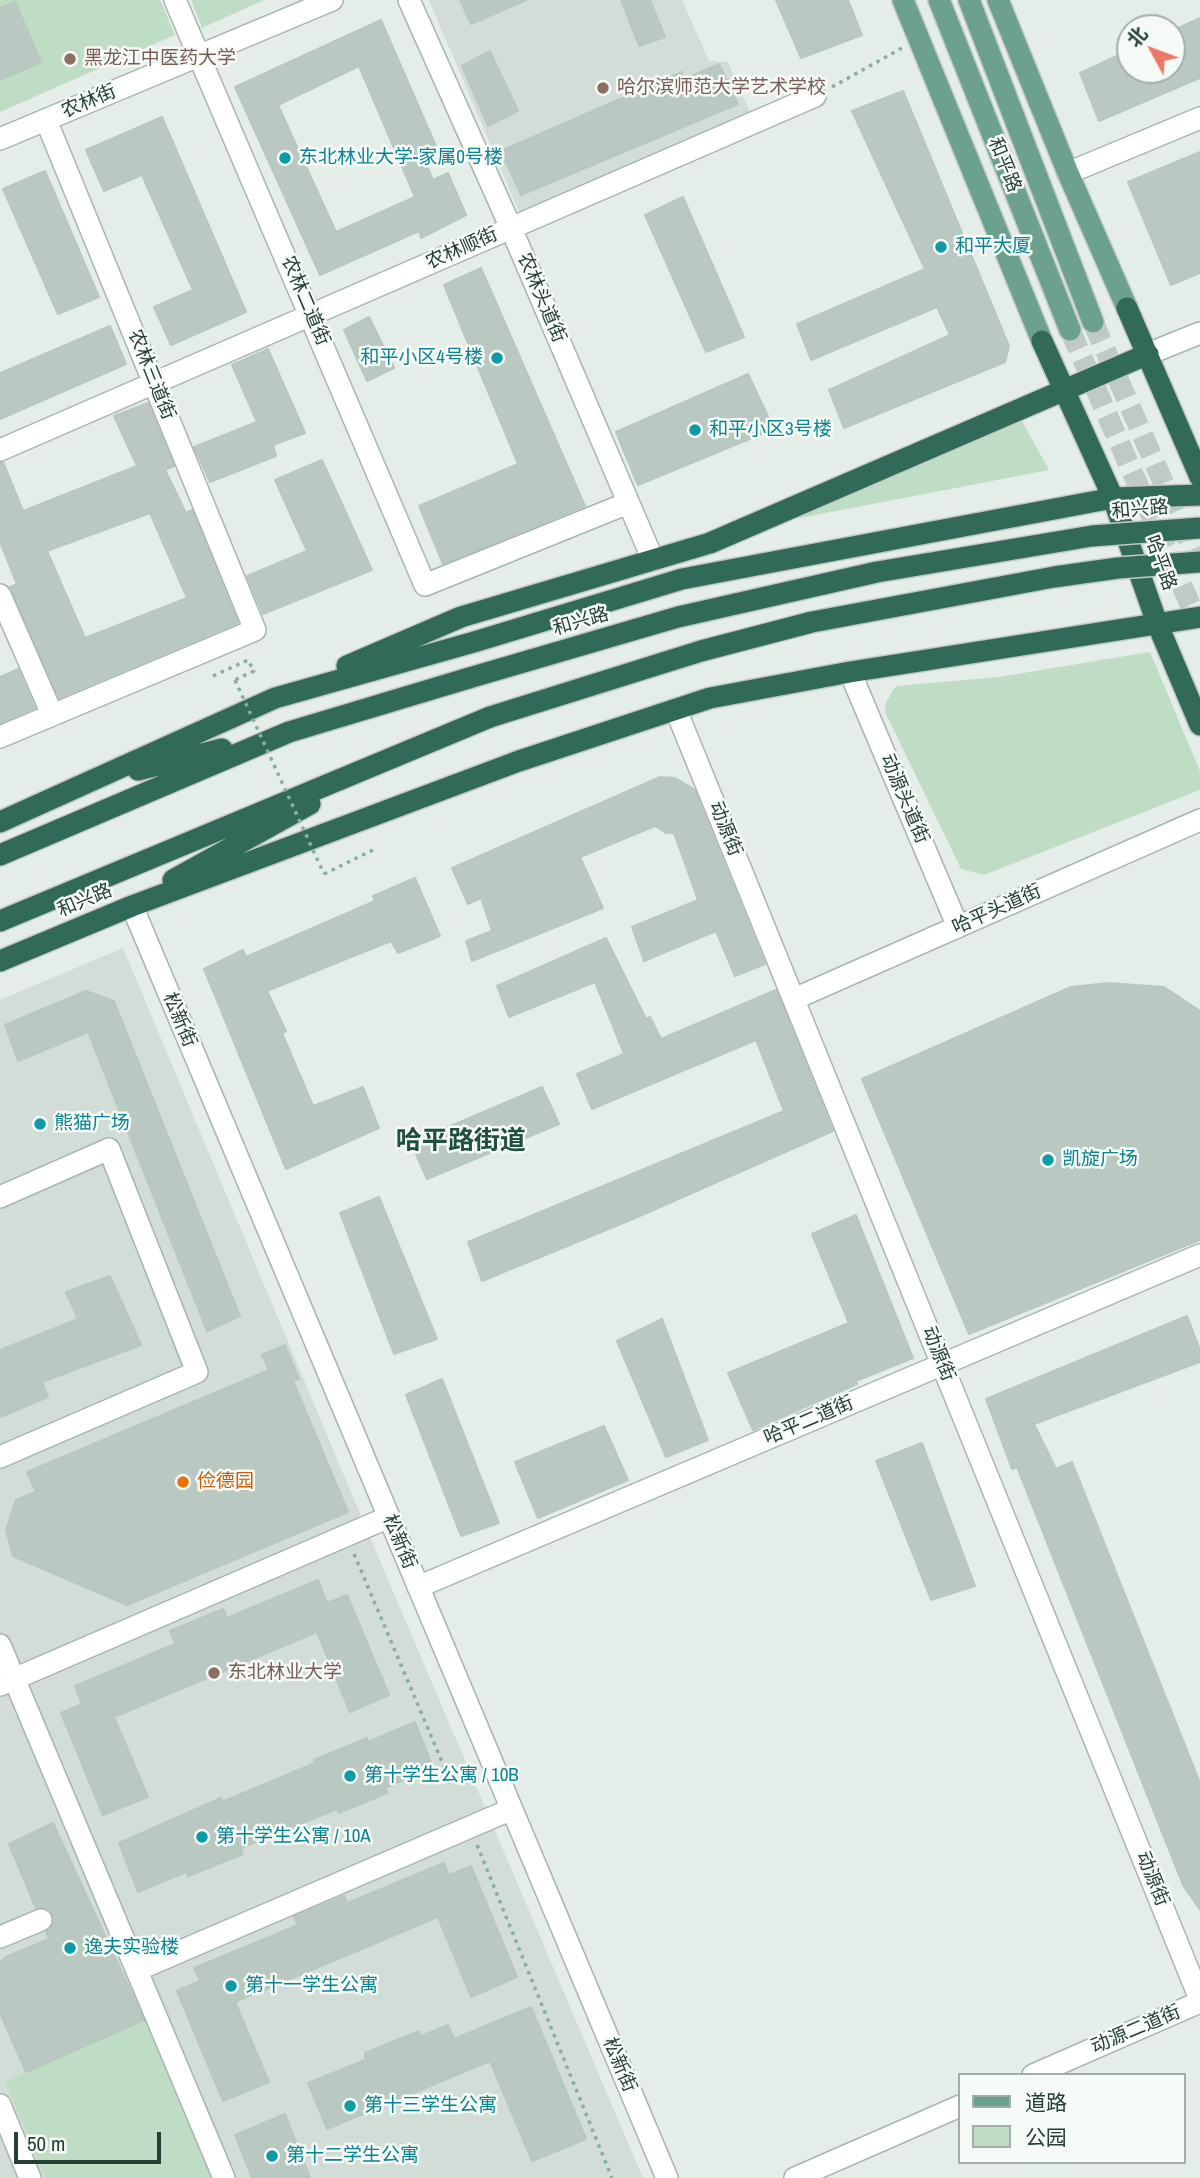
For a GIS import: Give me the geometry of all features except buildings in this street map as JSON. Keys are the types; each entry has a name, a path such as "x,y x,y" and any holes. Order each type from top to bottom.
{"highway":[{"path":"1127,308 1200,477"},
{"name":"哈平路","path":"1042,341 1112,498 1157,623 1200,725"},
{"name":"和兴路","path":"0,822 461,617 710,543 1148,354"},
{"name":"和兴路","path":"275,698 682,579 1112,498 1200,495"},
{"name":"和兴路","path":"0,855 289,732 678,617 877,572 1092,536 1200,528"},
{"path":"0,921 490,717 689,654 812,622 1054,577 1118,568 1200,562"},
{"name":"和兴路","path":"0,961 132,906 519,761 710,698 850,672 1200,617"},
{"path":"84,784 289,732"},
{"path":"103,918 406,751"}],"main road":[{"path":"903,0 1042,341"},
{"name":"和平路","path":"939,0 1070,330"},
{"name":"和平路","path":"969,0 1093,322"},
{"path":"998,0 1068,173 1127,308"}],"street":[{"name":"农林二道街","path":"175,0 425,585 628,503"},
{"name":"农林街","path":"0,139 332,0"},
{"name":"农林头道街","path":"410,0 653,560"},
{"name":"农林顺街","path":"0,450 815,96"},
{"path":"1068,173 1200,118"},
{"name":"农林三道街","path":"46,120 255,630 52,714"},
{"path":"1148,354 1200,333"},
{"path":"0,595 52,714 0,737"},
{"name":"动源头道街","path":"850,672 958,927"},
{"name":"动源街","path":"676,709 1200,2001"},
{"name":"哈平头道街","path":"794,999 1200,820"},
{"name":"松新街","path":"132,906 667,2178"},
{"path":"0,1197 109,1150 197,1372 0,1457"},
{"name":"哈平二道街","path":"418,1587 1200,1255"},
{"path":"7,1682 389,1517"},
{"path":"0,1645 7,1682 136,1970 224,2178"},
{"path":"136,1970 512,1809"},
{"path":"0,1937 41,1920"},
{"name":"动源二道街","path":"1038,2073 1200,2001"},
{"path":"0,2105 30,2178"},
{"path":"795,2178 958,2107"}],"path":[{"path":"815,96 920,39"},
{"path":"213,676 248,660 254,671 235,681 324,874 375,849"},
{"path":"346,1536 451,1783"},
{"path":"470,1827 612,2178"}],"shaded area":[{"name":"哈尔滨师范大学艺术学校","path":"429,0 682,0 709,61 728,62 751,114 520,214"},
{"name":"东北林业大学","path":"123,948 643,2178 0,2178 0,1000"}],"green space":[{"name":"黑龙江中医药大学","path":"0,0 160,0 175,35 0,112"},
{"path":"191,0 264,0 202,28"},
{"path":"1017,412 1049,470 748,528"},
{"path":"1150,652 1200,771 1200,790 984,875 961,869 885,712 886,702 896,686 999,677"},
{"path":"151,2017 219,2178 45,2178 5,2081"}],"tunnel":[{"path":"1093,322 1200,566"},
{"path":"1070,330 1200,627"}],"place":[{"name":"黑龙江中医药大学","path":"70,59"},
{"name":"哈尔滨师范大学艺术学校","path":"603,88"},
{"name":"东北林业大学-家属0号楼","path":"285,158"},
{"name":"和平大厦","path":"941,247"},
{"name":"和平小区4号楼","path":"497,358"},
{"name":"和平小区3号楼","path":"695,430"},
{"name":"熊猫广场","path":"40,1124"},
{"name":"凯旋广场","path":"1048,1160"},
{"name":"俭德园","path":"183,1482"},
{"name":"东北林业大学","path":"214,1673"},
{"name":"第十学生公寓 / 10B","path":"350,1776"},
{"name":"第十学生公寓 / 10A","path":"202,1837"},
{"name":"逸夫实验楼","path":"70,1948"},
{"name":"第十一学生公寓","path":"231,1986"},
{"name":"第十三学生公寓","path":"350,2106"},
{"name":"第十二学生公寓","path":"272,2156"}],"district":[{"name":"哈平路街道","path":"461,1142"}]}
